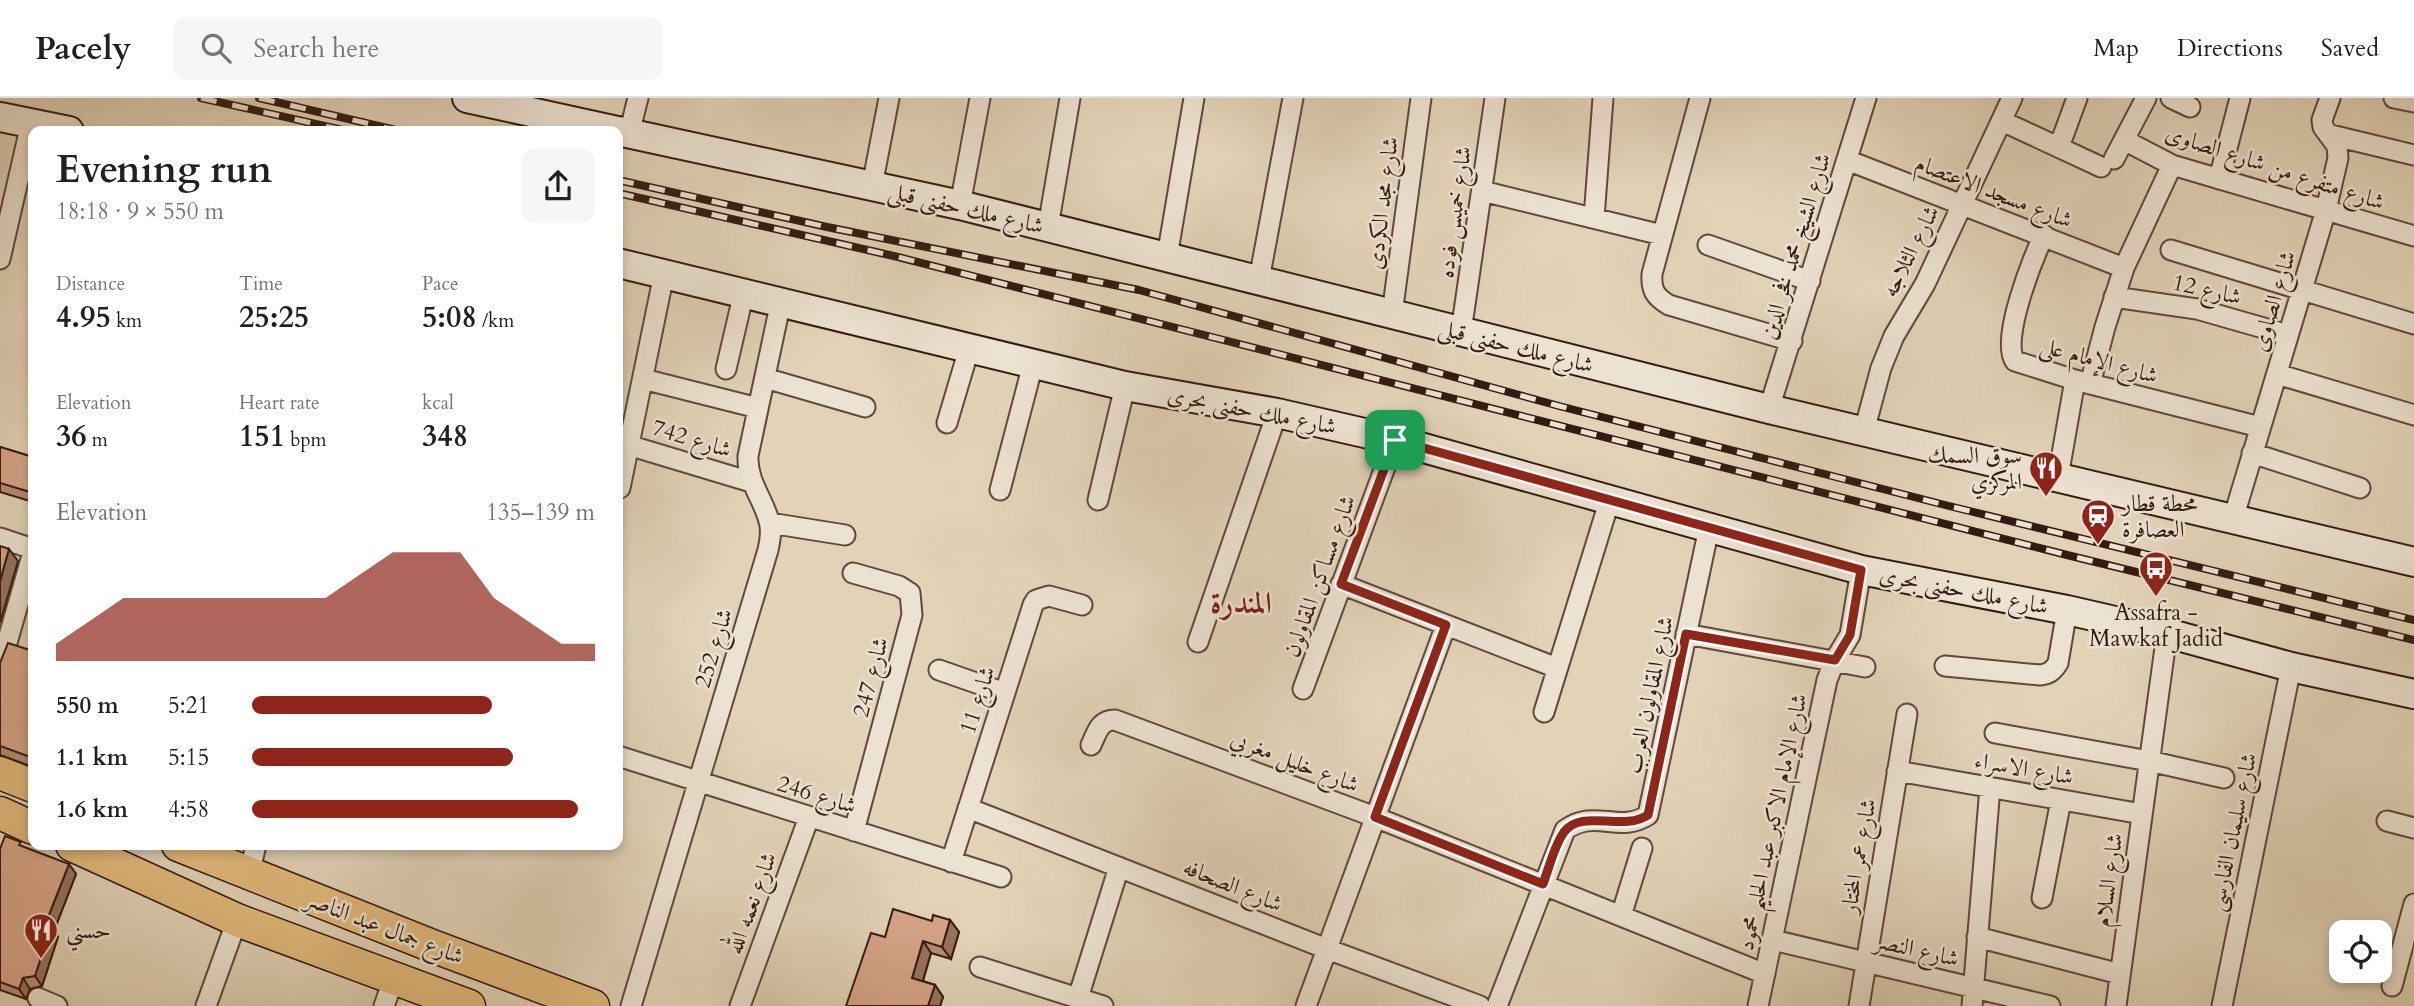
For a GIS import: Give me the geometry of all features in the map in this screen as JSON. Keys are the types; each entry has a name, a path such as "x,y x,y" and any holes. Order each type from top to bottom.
{"main road":[{"path":"0,773 28,784"},
{"path":"0,813 28,826"},
{"name":"شارع جمال عبد الناصر","path":"83,850 399,990 469,1006"},
{"name":"شارع جمال عبد الناصر","path":"203,850 253,860 435,947 593,1006"},
{"path":"399,990 435,947"}],"street":[{"name":"شارع ملك حفنى قبلى","path":"467,98 594,126"},
{"path":"623,128 638,98"},
{"path":"872,186 889,98"},
{"path":"960,205 980,98"},
{"path":"1048,227 1070,98"},
{"path":"1167,257 1194,98"},
{"path":"1259,280 1293,98"},
{"name":"شارع مجد الكردى","path":"1392,314 1421,98"},
{"name":"شارع خميس فوده","path":"1461,332 1495,98"},
{"path":"1594,218 1603,98"},
{"path":"1700,98 1662,235 1651,283 1653,292 1669,305 1791,341"},
{"name":"شارع الشيخ محمد فخر الدين","path":"1769,409 1866,98"},
{"name":"شارع الثلاجه","path":"1864,431 1881,368 1894,336 1925,284 2012,98"},
{"path":"2059,148 2077,98"},
{"path":"2001,121 2059,148 2107,163 2124,139 2146,98"},
{"path":"2171,98 2190,107"},
{"path":"2218,179 2240,98"},
{"name":"شارع الصاوى","path":"2233,519 2326,210 2338,158 2337,146 2323,127 2322,120 2330,98"},
{"path":"2394,98 2414,102"},
{"path":"0,117 41,126"},
{"name":"شارع ملك حفنى قبلى","path":"623,132 960,205 1769,409 2414,562"},
{"path":"0,259 28,133"},
{"path":"2331,135 2414,155"},
{"name":"شارع متفرع من شارع الصاوى","path":"2124,139 2172,165 2414,236"},
{"name":"شارع مسجد الاعتصام","path":"1847,160 2124,268"},
{"path":"2057,477 2083,382 2124,268 2172,165"},
{"path":"1482,191 1662,235"},
{"name":"شارع الإمام على","path":"2043,235 2020,297 2010,349 2011,356 2020,365 2260,427"},
{"path":"1708,245 1810,281"},
{"path":"2171,250 2414,324"},
{"name":"شارع ملك حفنى بحرى","path":"623,264 1125,386 1277,413 1395,440 1861,570 2067,610 2166,633 2291,667 2414,694"},
{"path":"623,443 643,379 664,274"},
{"path":"726,369 744,292"},
{"name":"شارع 12","path":"2114,297 2197,309 2288,335"},
{"path":"781,301 748,456 751,482 770,523 845,535"},
{"path":"947,423 969,349"},
{"path":"1000,490 1033,364"},
{"path":"2277,374 2414,415"},
{"path":"765,378 865,407"},
{"path":"643,379 758,408"},
{"path":"1098,500 1125,386"},
{"path":"1198,642 1277,413"},
{"name":"شارع مساكن المقاولون","path":"1303,689 1395,440"},
{"name":"شارع 742","path":"623,443 751,482"},
{"path":"2252,453 2360,488"},
{"path":"1544,712 1610,499"},
{"name":"شارع 252","path":"631,1006 768,550 770,523"},
{"name":"شارع المقاولون العرب","path":"1543,884 1565,830 1581,820 1625,823 1639,821 1648,815 1709,528"},
{"path":"0,538 28,548"},
{"path":"0,667 28,568"},
{"name":"شارع الإمام الاكبر عبد الحليم محمود","path":"1758,1006 1827,680 1850,635 1861,570"},
{"name":"شارع 247","path":"853,573 900,586 910,593 912,604 912,615 854,831"},
{"path":"1341,584 1557,668"},
{"name":"شارع 11","path":"951,862 1036,600 1049,596 1082,605"},
{"path":"1945,666 2048,674 2058,663 2067,610"},
{"path":"1306,1006 1446,625"},
{"name":"شارع السلام","path":"2116,1006 2166,633"},
{"path":"1686,634 1865,667"},
{"name":"شارع سليمان الفارسى","path":"2221,1006 2291,667"},
{"path":"939,670 1005,693"},
{"name":"شارع عمر المختار","path":"1859,1006 1907,714"},
{"name":"شارع خليل مغربي","path":"1091,745 1101,724 1107,720 1115,720 1375,817 1765,974"},
{"path":"1995,733 2149,761 2224,778"},
{"name":"شارع 246","path":"623,758 1001,877"},
{"name":"شارع الاسراء","path":"1898,771 2142,814"},
{"path":"1972,997 1990,787"},
{"path":"2042,898 2061,800"},
{"name":"شارع الصحافه","path":"968,808 1480,1006"},
{"name":"شارع نعمه الله","path":"740,1006 809,817"},
{"path":"2387,821 2414,828"},
{"path":"1621,916 1642,848"},
{"path":"1078,998 1119,867"},
{"path":"1497,1006 1543,884"},
{"path":"2392,986 2412,926 2414,904"},
{"path":"206,1006 237,920"},
{"path":"1977,937 2120,974"},
{"name":"شارع النصر","path":"1773,940 1865,962 1972,997 2050,1006"},
{"path":"980,967 1102,1006"},
{"path":"38,998 57,1006"}],"building":[{"path":"0,447 28,455 28,491 0,483"},
{"path":"0,546 9,549 0,581"},
{"path":"8,643 28,649 28,756 0,746 0,663"},
{"path":"5,836 21,842 19,845 28,850 69,864 45,925 51,927 35,976 23,978 19,989 0,982 0,849"},
{"path":"893,909 932,921 933,915 950,920 942,947 923,941 912,978 935,985 928,1006 846,1006 871,933 885,937"}],"railway":[{"path":"201,98 325,126"},
{"path":"259,98 379,126"},
{"path":"623,181 827,227 1139,290 1559,406 1949,506 2414,620"},
{"path":"623,194 898,257 2071,556 2414,640"}],"place":[{"name":"سوق السمك المركزي","path":"2046,498"},
{"name":"محطة قطار العصافرة","path":"2098,546"},
{"name":"Assafra - Mawkaf Jadid","path":"2156,598"},
{"name":"حسني","path":"41,960"}],"district":[{"name":"المندرة","path":"1241,603"}],"route":[{"path":"1395,440 1861,570 1846,645 1835,660 1686,634 1648,815 1639,821 1625,823 1581,820 1573,824 1560,838 1543,884 1375,817 1446,625 1341,584 1395,440"}]}
